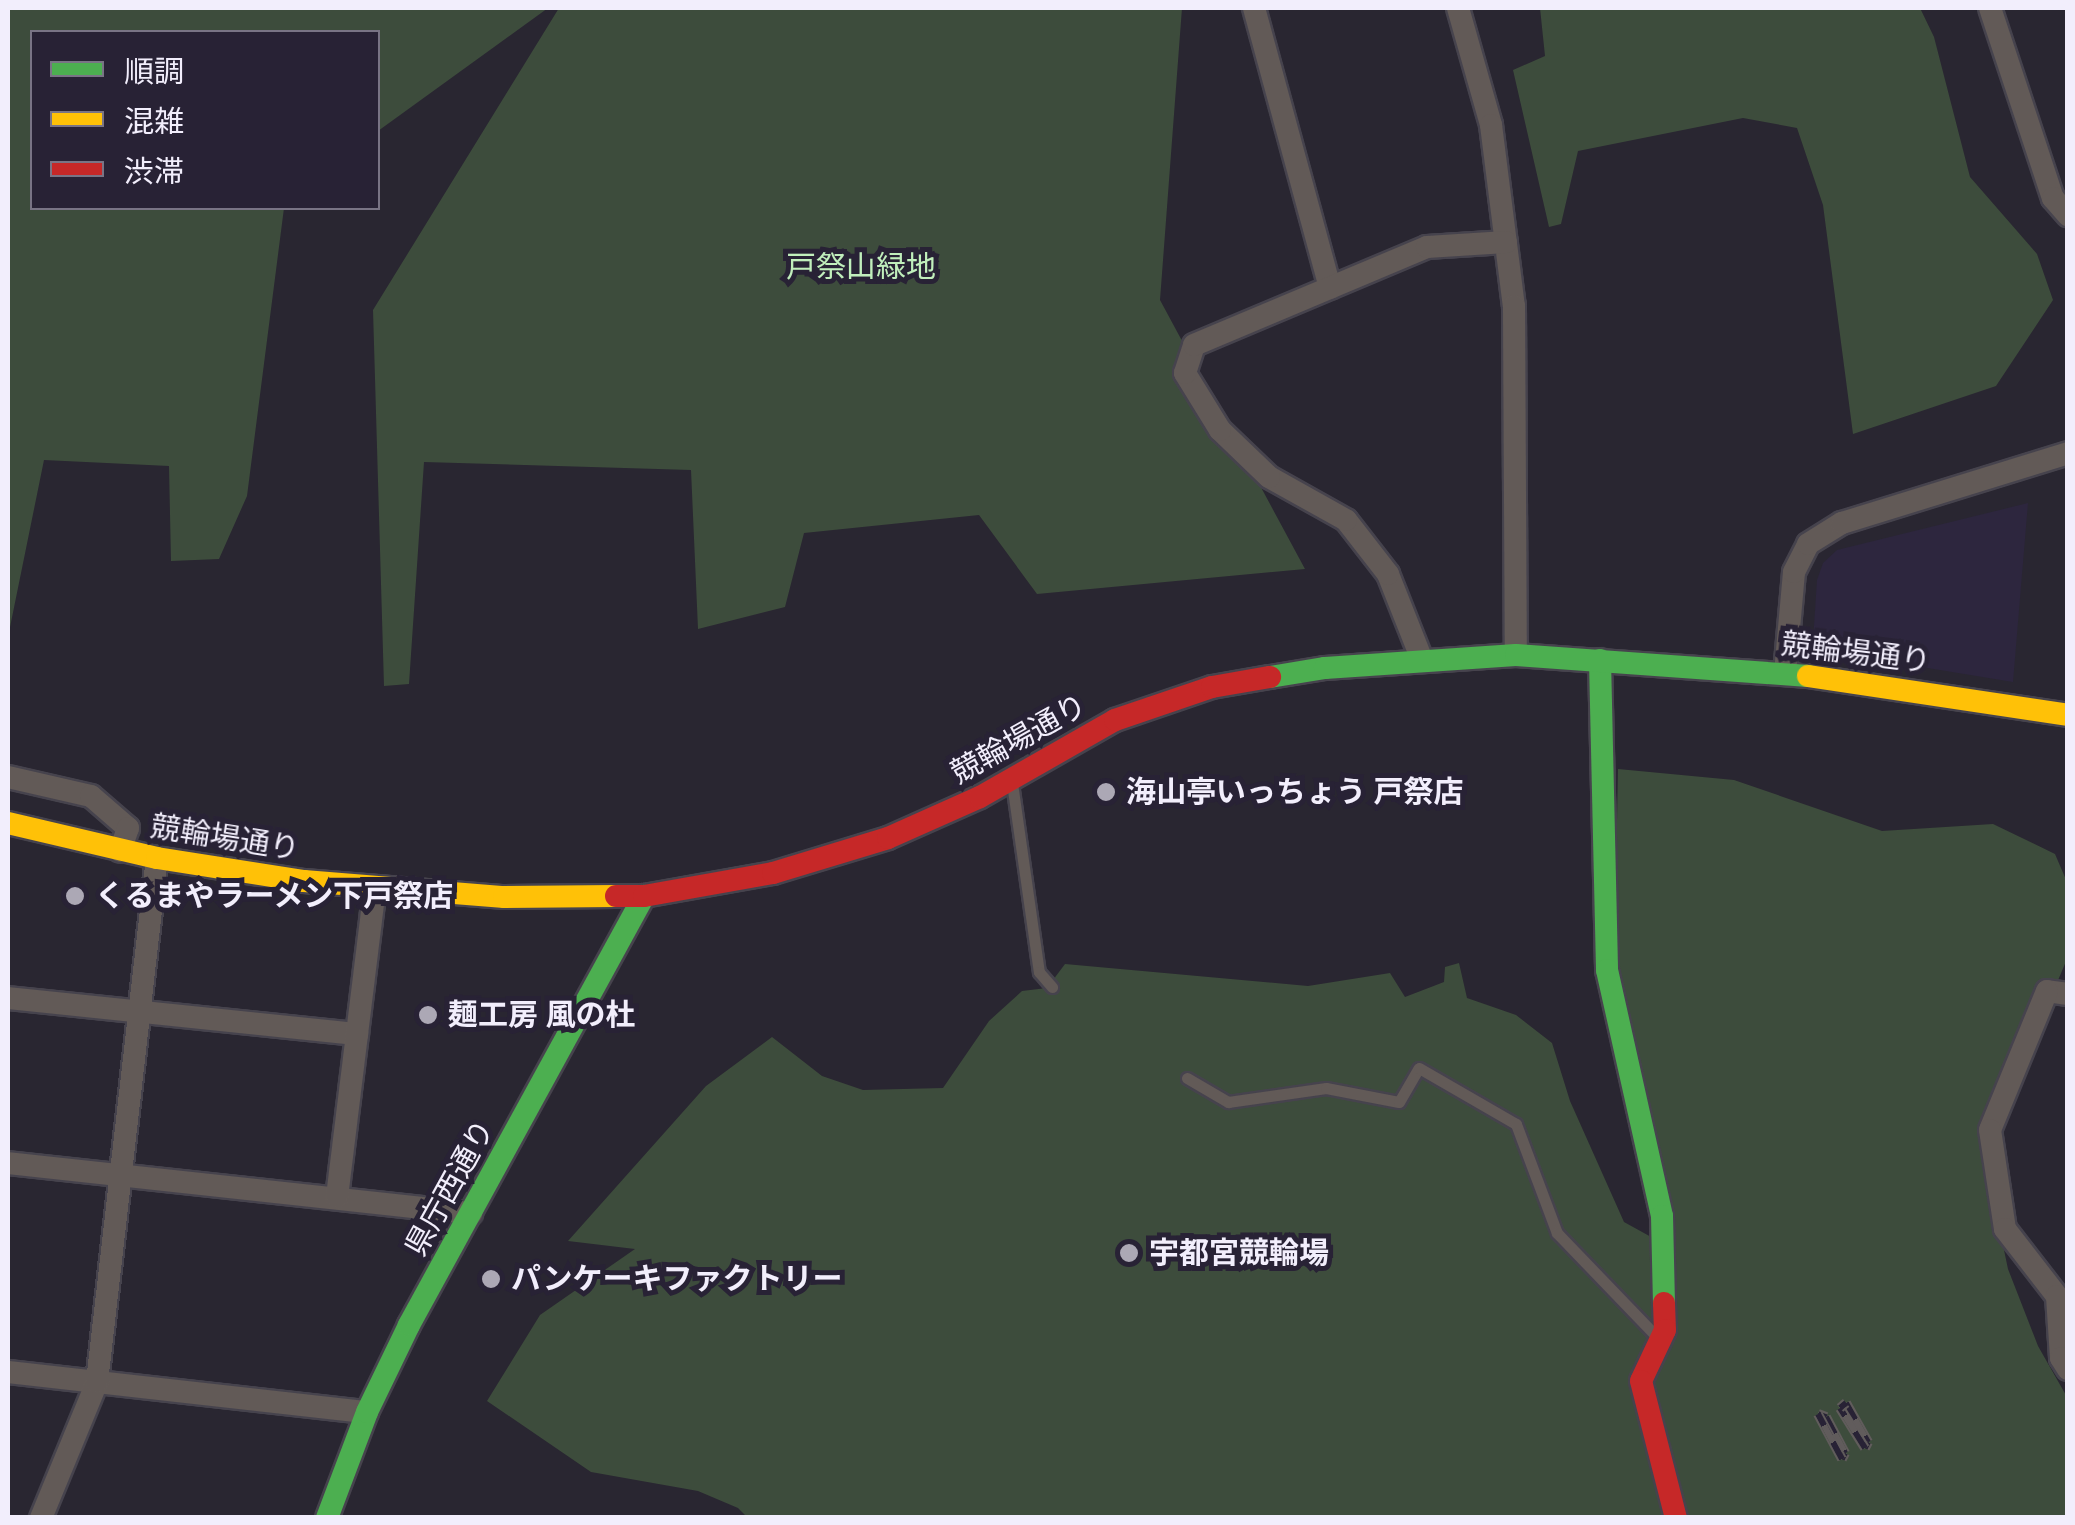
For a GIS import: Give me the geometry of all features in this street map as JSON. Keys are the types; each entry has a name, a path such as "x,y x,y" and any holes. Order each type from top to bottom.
{"street":[{"path":"1254,8 1330,288"},
{"path":"1990,8 2053,198 2068,214"},
{"path":"1458,9 1491,124 1514,306 1516,654"},
{"path":"1422,660 1388,574 1346,520 1269,476 1220,430 1185,374 1194,345 1427,248 1506,242"},
{"path":"1784,673 1794,572 1808,544 1842,523 2066,456"},
{"name":"競輪場通り","path":"8,823 156,858 375,888 504,897 644,896 773,873 888,838 934,820 1115,720 1212,687 1294,672 1516,654 1784,673 2068,715"},
{"path":"1600,660 1607,970 1662,1216 1665,1330 1641,1381 1676,1518"},
{"path":"8,776 91,796 128,828 120,851"},
{"path":"41,1518 96,1382 156,858"},
{"path":"337,1197 375,888"},
{"name":"県庁西通り","path":"327,1518 367,1412 409,1324 644,896"},
{"path":"2068,994 2047,991 1990,1130 2005,1228 2057,1296 2061,1358 2068,1370"},
{"path":"8,998 357,1034"},
{"path":"8,1163 471,1213"},
{"path":"8,1372 367,1412"}],"lane":[{"path":"1011,778 1039,972 1052,987"},
{"path":"1187,1078 1228,1102 1326,1088 1399,1102 1420,1068 1516,1124 1557,1233 1660,1340"}],"shaded area":[{"path":"2028,503 2013,682 1824,651 1813,641 1817,580 1823,563 1837,550"}],"green space":[{"path":"8,8 548,8 380,130 380,30 30,30 30,210 284,210 247,496 219,559 171,561 169,466 44,460 8,637"},
{"name":"戸祭山緑地","path":"559,8 1182,8 1160,300 1305,569 1037,594 979,515 804,533 785,607 698,629 691,470 424,462 409,684 384,686 373,310"},
{"path":"1540,8 1920,8 1934,37 1970,177 2037,254 2053,300 1996,386 1853,434 1823,205 1797,128 1743,118 1578,151 1561,224 1549,227 1513,70 1545,56"},
{"path":"1618,769 1734,780 1882,831 1993,824 2055,854 2067,882 2067,959 2013,1087 1982,1146 2008,1269 2038,1346 2067,1397 2067,1517 747,1517 738,1508 698,1491 591,1472 487,1401 540,1315 635,1249 568,1241 706,1086 772,1037 822,1076 863,1090 943,1088 989,1021 1022,991 1047,988 1065,964 1308,986 1390,973 1405,997 1444,982 1445,967 1459,963 1467,998 1516,1015 1552,1043 1570,1101 1624,1222 1653,1238 1614,976"}],"railway":[{"path":"1846,1403 1868,1442 1865,1448 1840,1408 1846,1403"},
{"path":"1818,1414 1826,1417 1845,1453 1842,1459 1818,1414"}],"traffic: fast":[{"path":"1270,677 1325,668 1516,655 1808,676"},
{"path":"1600,660 1607,970 1662,1216 1664,1303"},
{"path":"327,1518 367,1412 409,1325 644,896"}],"traffic: slow":[{"path":"1808,676 2068,715"},
{"path":"8,823 157,858 304,881 504,897 616,896"}],"traffic: jam":[{"path":"616,896 644,896 773,873 888,838 980,797 1115,720 1212,687 1270,677"},
{"path":"1664,1303 1665,1330 1641,1381 1676,1518"}],"place":[{"name":"海山亭いっちょう 戸祭店","path":"1106,792"},
{"name":"くるまやラーメン下戸祭店","path":"75,896"},
{"name":"麺工房 風の杜","path":"428,1015"},
{"name":"宇都宮競輪場","path":"1129,1253"},
{"name":"パンケーキファクトリー","path":"491,1279"}]}
